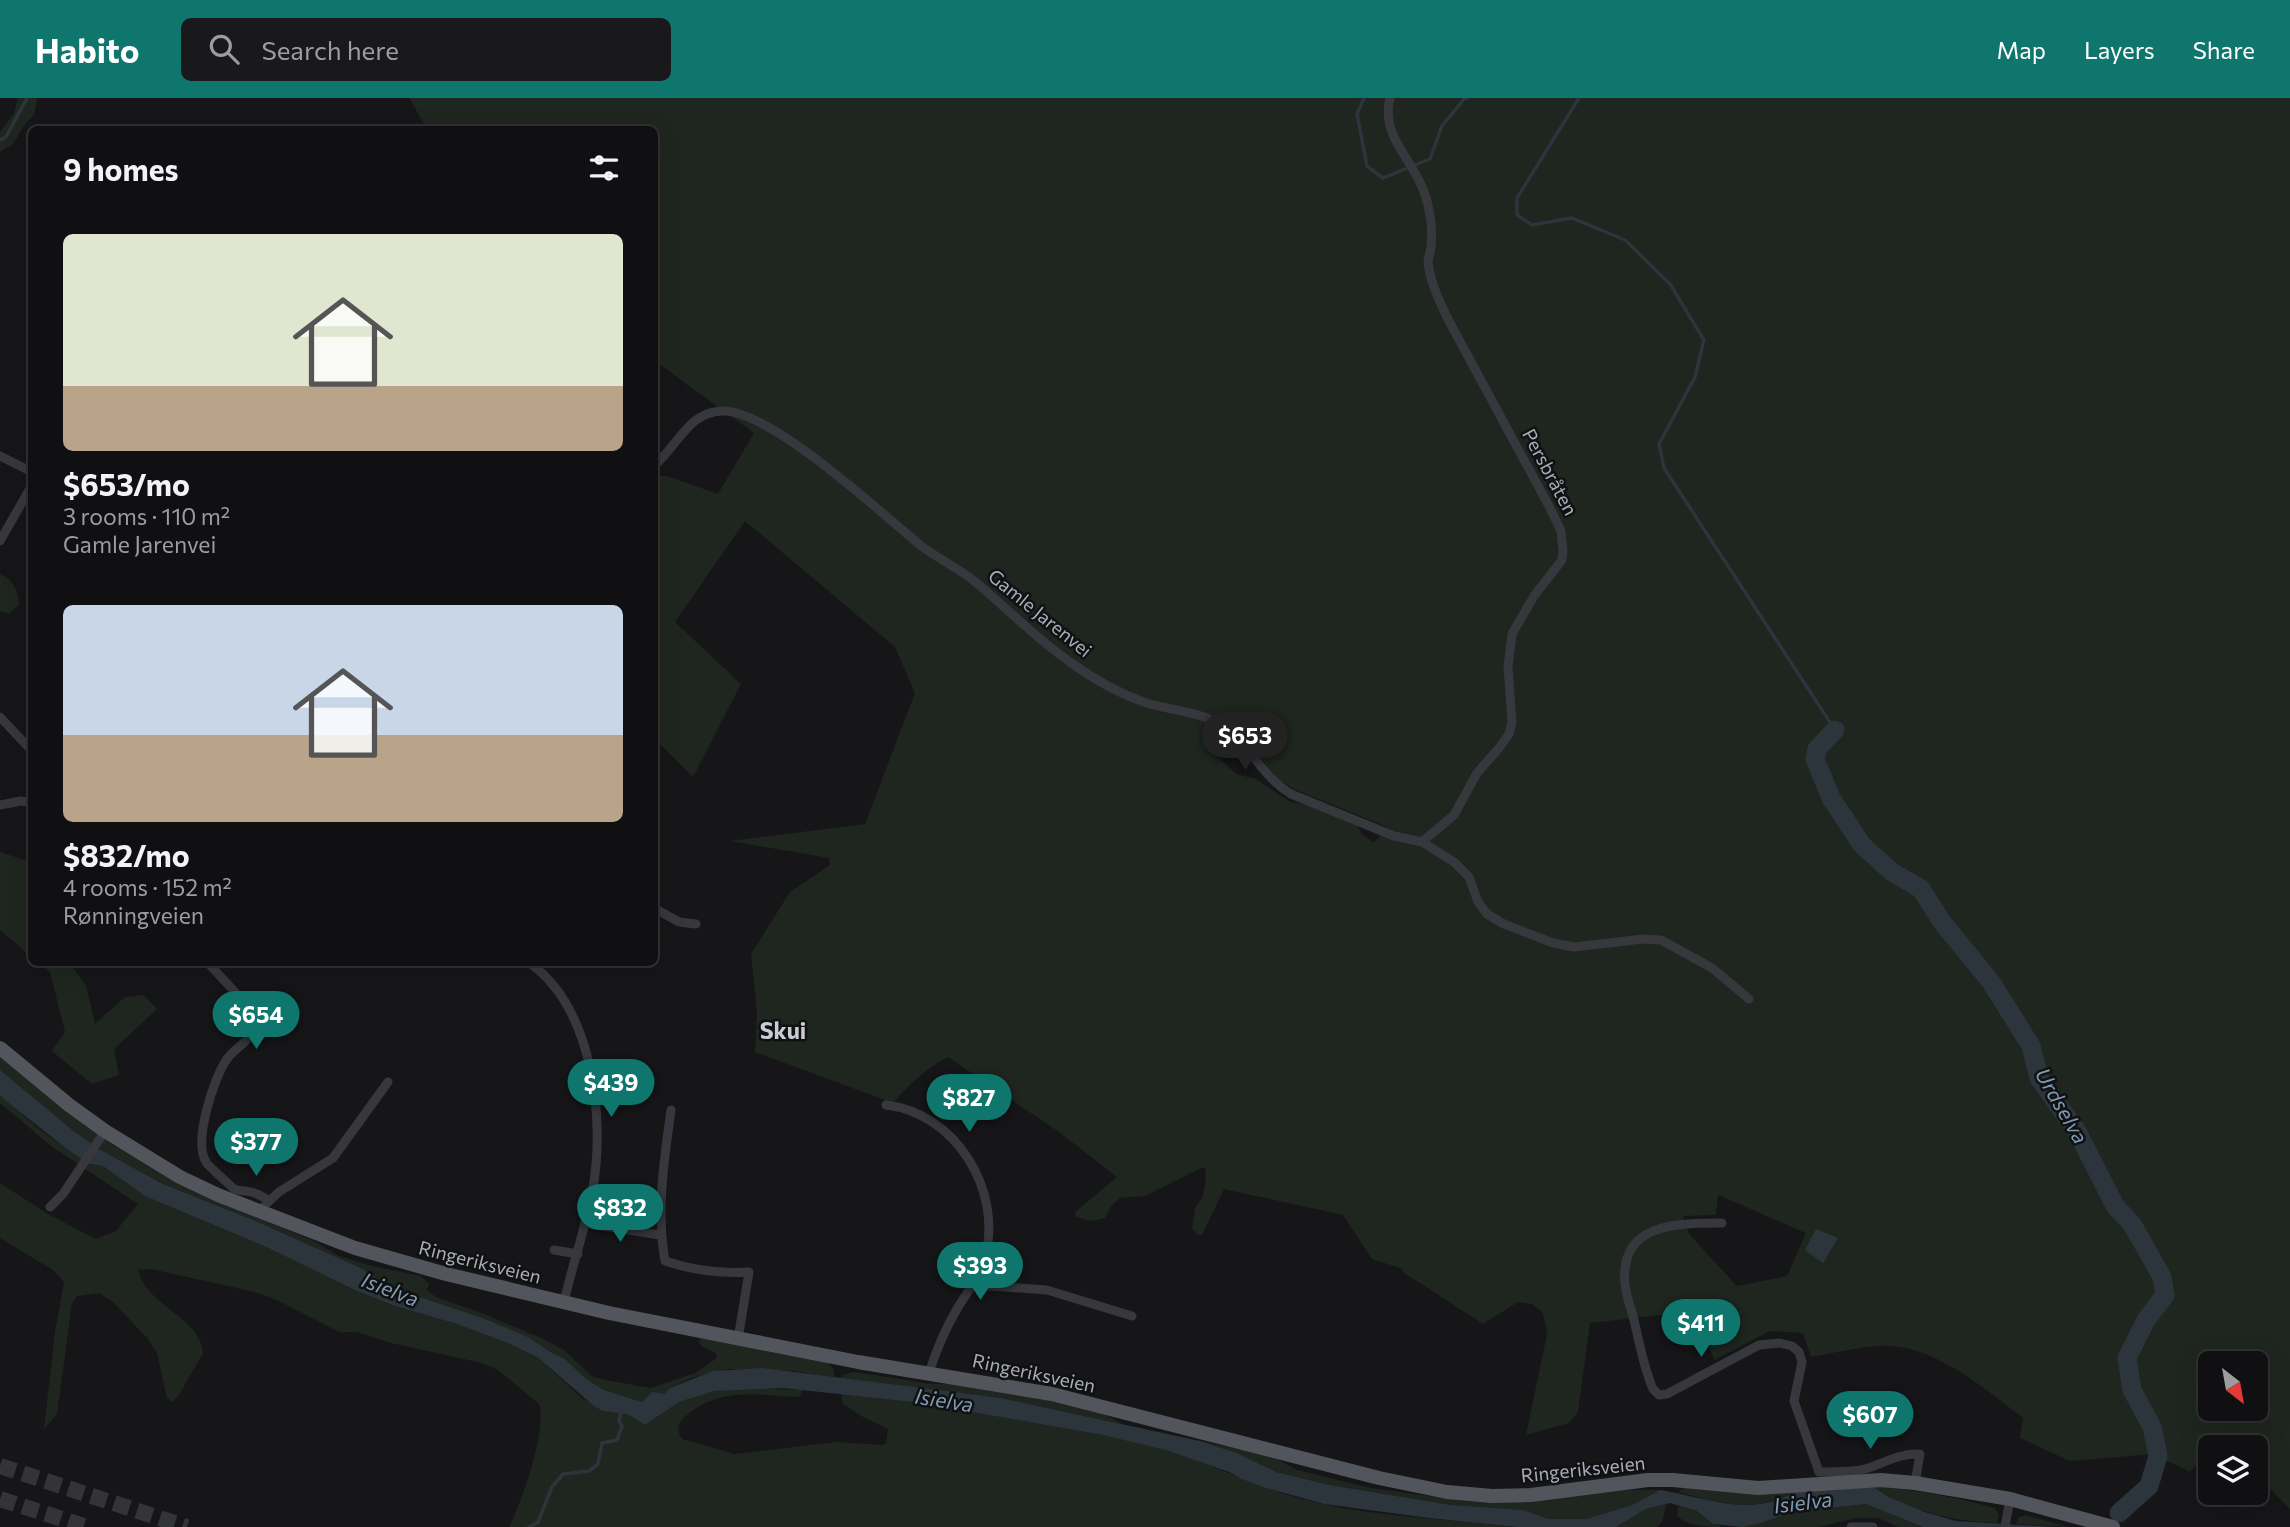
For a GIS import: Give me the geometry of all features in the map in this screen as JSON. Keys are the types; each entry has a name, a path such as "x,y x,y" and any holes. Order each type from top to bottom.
{"main road":[{"name":"Ringeriksveien","path":"0,1048 105,1131 180,1177 265,1207 334,1241 564,1302 858,1362 1052,1394 1378,1478 1466,1495 1531,1495 1648,1480 1758,1488 1881,1480 2010,1499 2113,1527"}],"street":[{"name":"Persbråten","path":"1390,98 1390,130 1419,178 1425,194 1431,245 1428,261 1438,296 1550,508 1561,531 1563,551 1562,561 1534,596 1512,634 1508,667 1513,709 1509,734 1477,773 1454,815 1422,842"},
{"name":"Gamle Jarenvei","path":"658,463 694,419 712,411 729,411 751,419 822,464 894,520 922,546 957,568 1068,661 1093,678 1144,702 1203,717 1222,725 1241,740 1260,768 1277,786 1394,836 1422,842 1454,862 1469,877 1478,902 1487,914 1504,924 1553,943 1574,947 1643,939 1661,940 1712,968 1749,999"},
{"path":"0,456 28,470"},
{"path":"0,541 28,492"},
{"path":"0,717 28,747"},
{"path":"0,805 28,802"},
{"path":"658,910 679,922 696,925"},
{"path":"212,966 235,992 254,1026 247,1040 229,1056 220,1069 202,1132 202,1152 206,1163 235,1190 255,1193 265,1207 333,1158 388,1082"},
{"path":"533,966 549,980 570,1013 591,1075 597,1128 593,1191 564,1302"},
{"path":"886,1105 900,1107 939,1126 961,1147 978,1176 988,1213 988,1242 975,1284 957,1308 929,1373"},
{"path":"671,1110 660,1192 660,1235 664,1261 689,1269 748,1272 738,1339"},
{"path":"50,1207 63,1194 105,1131"},
{"path":"585,1223 660,1235"},
{"path":"1722,1223 1689,1223 1657,1229 1639,1238 1629,1249 1625,1285 1653,1389 1659,1395 1667,1394 1759,1345 1780,1343 1792,1346 1799,1352 1802,1362 1794,1401 1819,1472 1861,1470 1893,1457 1920,1454 1915,1483"},
{"path":"554,1250 578,1254"},
{"path":"975,1284 1047,1290 1132,1316"},
{"path":"2006,1522 2010,1499"},
{"path":"1851,1527 1873,1527"}],"shaded area":[{"path":"18,98 37,98 34,115 13,144 0,152 0,132 14,113"},
{"path":"409,98 2290,98 2290,1509 2268,1487 2268,1435 2198,1435 2198,1463 2190,1472 2153,1454 2070,1461 2020,1438 2023,1418 1957,1370 1919,1352 1881,1346 1811,1357 1803,1333 1770,1331 1714,1360 1696,1311 1590,1323 1578,1412 1569,1423 1526,1435 1547,1334 1543,1313 1532,1304 1518,1302 1483,1324 1403,1272 1403,1269 1372,1259 1343,1215 1224,1189 1202,1235 1198,1235 1192,1229 1195,1208 1205,1187 1206,1170 1203,1167 1145,1196 1120,1198 1111,1206 1105,1218 1091,1221 1076,1217 1075,1212 1117,1177 1059,1132 948,1057 918,1077 893,1103 755,1052 757,1013 751,954 790,892 830,865 829,858 729,841 865,824 915,693 895,647 745,521 675,622 741,684 693,777 658,742 658,476 667,476 718,494 754,433 658,363 658,126 425,126","holes":["1232,743 1261,758 1277,779 1294,789 1387,827 1374,843 1363,835 1355,823 1313,806 1291,802 1254,778 1238,775 1217,757","1718,1195 1806,1233 1787,1276 1737,1286 1689,1234 1683,1216 1716,1215"]},
{"path":"0,574 11,582 17,595 19,604 9,614 0,611"},
{"path":"0,852 28,861 28,954 0,930"},
{"path":"43,966 71,966 86,985 95,1024 125,997 144,995 157,1009 114,1049 119,1075 92,1084 52,1051 65,1032 50,972"},
{"path":"0,1055 111,1144 219,1201 316,1242 339,1256 421,1276 429,1284 427,1290 436,1297 539,1337 564,1350 593,1377 651,1388 695,1373 717,1358 716,1353 699,1343 700,1338 827,1362 834,1370 834,1378 793,1371 728,1369 691,1378 670,1388 664,1394 648,1397 642,1402 604,1390 586,1379 565,1359 530,1338 390,1287 363,1269 258,1222 161,1183 99,1149 0,1070"},
{"path":"0,1095 68,1150 89,1164 103,1166 145,1196 266,1247 355,1290 510,1344 537,1357 583,1399 627,1414 645,1425 679,1402 715,1391 750,1388 803,1390 799,1397 754,1394 712,1400 699,1406 682,1420 679,1429 682,1439 735,1454 837,1442 886,1443 888,1429 842,1403 842,1393 977,1412 1126,1439 1167,1450 1282,1493 1322,1504 1394,1515 1517,1527 509,1527 536,1450 541,1418 540,1405 498,1370 482,1363 391,1343 357,1332 339,1332 277,1300 255,1292 151,1269 138,1270 143,1283 193,1330 203,1353 179,1395 172,1402 167,1398 157,1353 148,1339 113,1302 99,1293 77,1296 72,1303 57,1414 44,1429 55,1331 64,1282 53,1270 0,1238 0,1183 46,1213 96,1239 116,1231 138,1204 51,1146 0,1103"},
{"path":"854,1372 928,1384 961,1384 1021,1393 1089,1409 1122,1424 1001,1398 840,1379 842,1375"},
{"path":"1200,1441 1269,1455 1297,1470 1371,1488 1465,1501 1514,1502 1620,1490 1660,1490 1632,1505 1586,1519 1549,1519 1524,1510 1451,1505 1330,1485 1276,1472 1237,1453"},
{"path":"1872,1486 1934,1494 1995,1508 1999,1515 1997,1523 1929,1513 1888,1496"},
{"path":"1684,1488 1753,1493 1796,1491 1767,1502 1738,1504 1678,1492"},
{"path":"1666,1504 1663,1520 1657,1527 1616,1527 1646,1509"},
{"path":"1866,1504 1923,1527 1898,1527 1878,1518 1856,1518 1819,1527 1739,1527 1761,1523 1792,1512"},
{"path":"1678,1506 1697,1511 1713,1524 1723,1527 1687,1522 1677,1516"},
{"path":"2026,1515 2068,1527 2016,1524 2019,1517"}],"water":[{"name":"Isielva","path":"0,1070 99,1149 161,1183 258,1222 363,1269 390,1287 485,1319 530,1338 565,1359 586,1379 604,1390 642,1402 652,1392 664,1394 670,1388 713,1371 762,1368 1001,1398 1200,1441 1237,1453 1276,1472 1330,1485 1451,1505 1524,1510 1549,1519 1586,1519 1632,1505 1660,1490 1745,1505 1762,1504 1796,1491 1872,1486 1889,1497 1925,1512 1956,1521 2055,1527 1923,1527 1866,1504 1792,1512 1742,1527 1713,1524 1697,1511 1670,1503 1646,1509 1616,1527 1517,1527 1429,1518 1324,1504 1266,1488 1166,1450 1103,1435 922,1403 783,1388 715,1391 679,1402 645,1425 627,1414 603,1411 594,1406 537,1357 510,1344 355,1290 266,1247 145,1196 103,1166 89,1164 68,1150 5,1100 0,1095"},
{"path":"1816,1229 1838,1238 1823,1263 1805,1250"}],"waterway":[{"path":"0,140 6,137 27,98"},
{"path":"1364,98 1357,114 1367,166 1383,178 1430,159 1442,126 1465,98 1468,98"},
{"path":"1579,98 1517,198 1517,215 1532,225 1572,218 1625,240 1670,284 1704,340 1695,377 1659,444 1664,468 1835,730"},
{"name":"Urdselva","path":"1835,730 1817,749 1815,759 1831,798 1862,845 1892,872 1921,889 1942,922 1991,982 2031,1046 2039,1078 2078,1133 2115,1206 2132,1224 2162,1277 2165,1295 2146,1320 2127,1358 2132,1390 2152,1427 2158,1456 2149,1486 2119,1513"},
{"path":"529,1527 538,1522 552,1487 563,1474 589,1471 598,1464 602,1443 617,1440 622,1426 619,1421 622,1408"}],"tunnel":[{"path":"0,1466 187,1527"},
{"path":"0,1499 87,1527"}],"district":[{"name":"Skui","path":"783,1031"}]}
